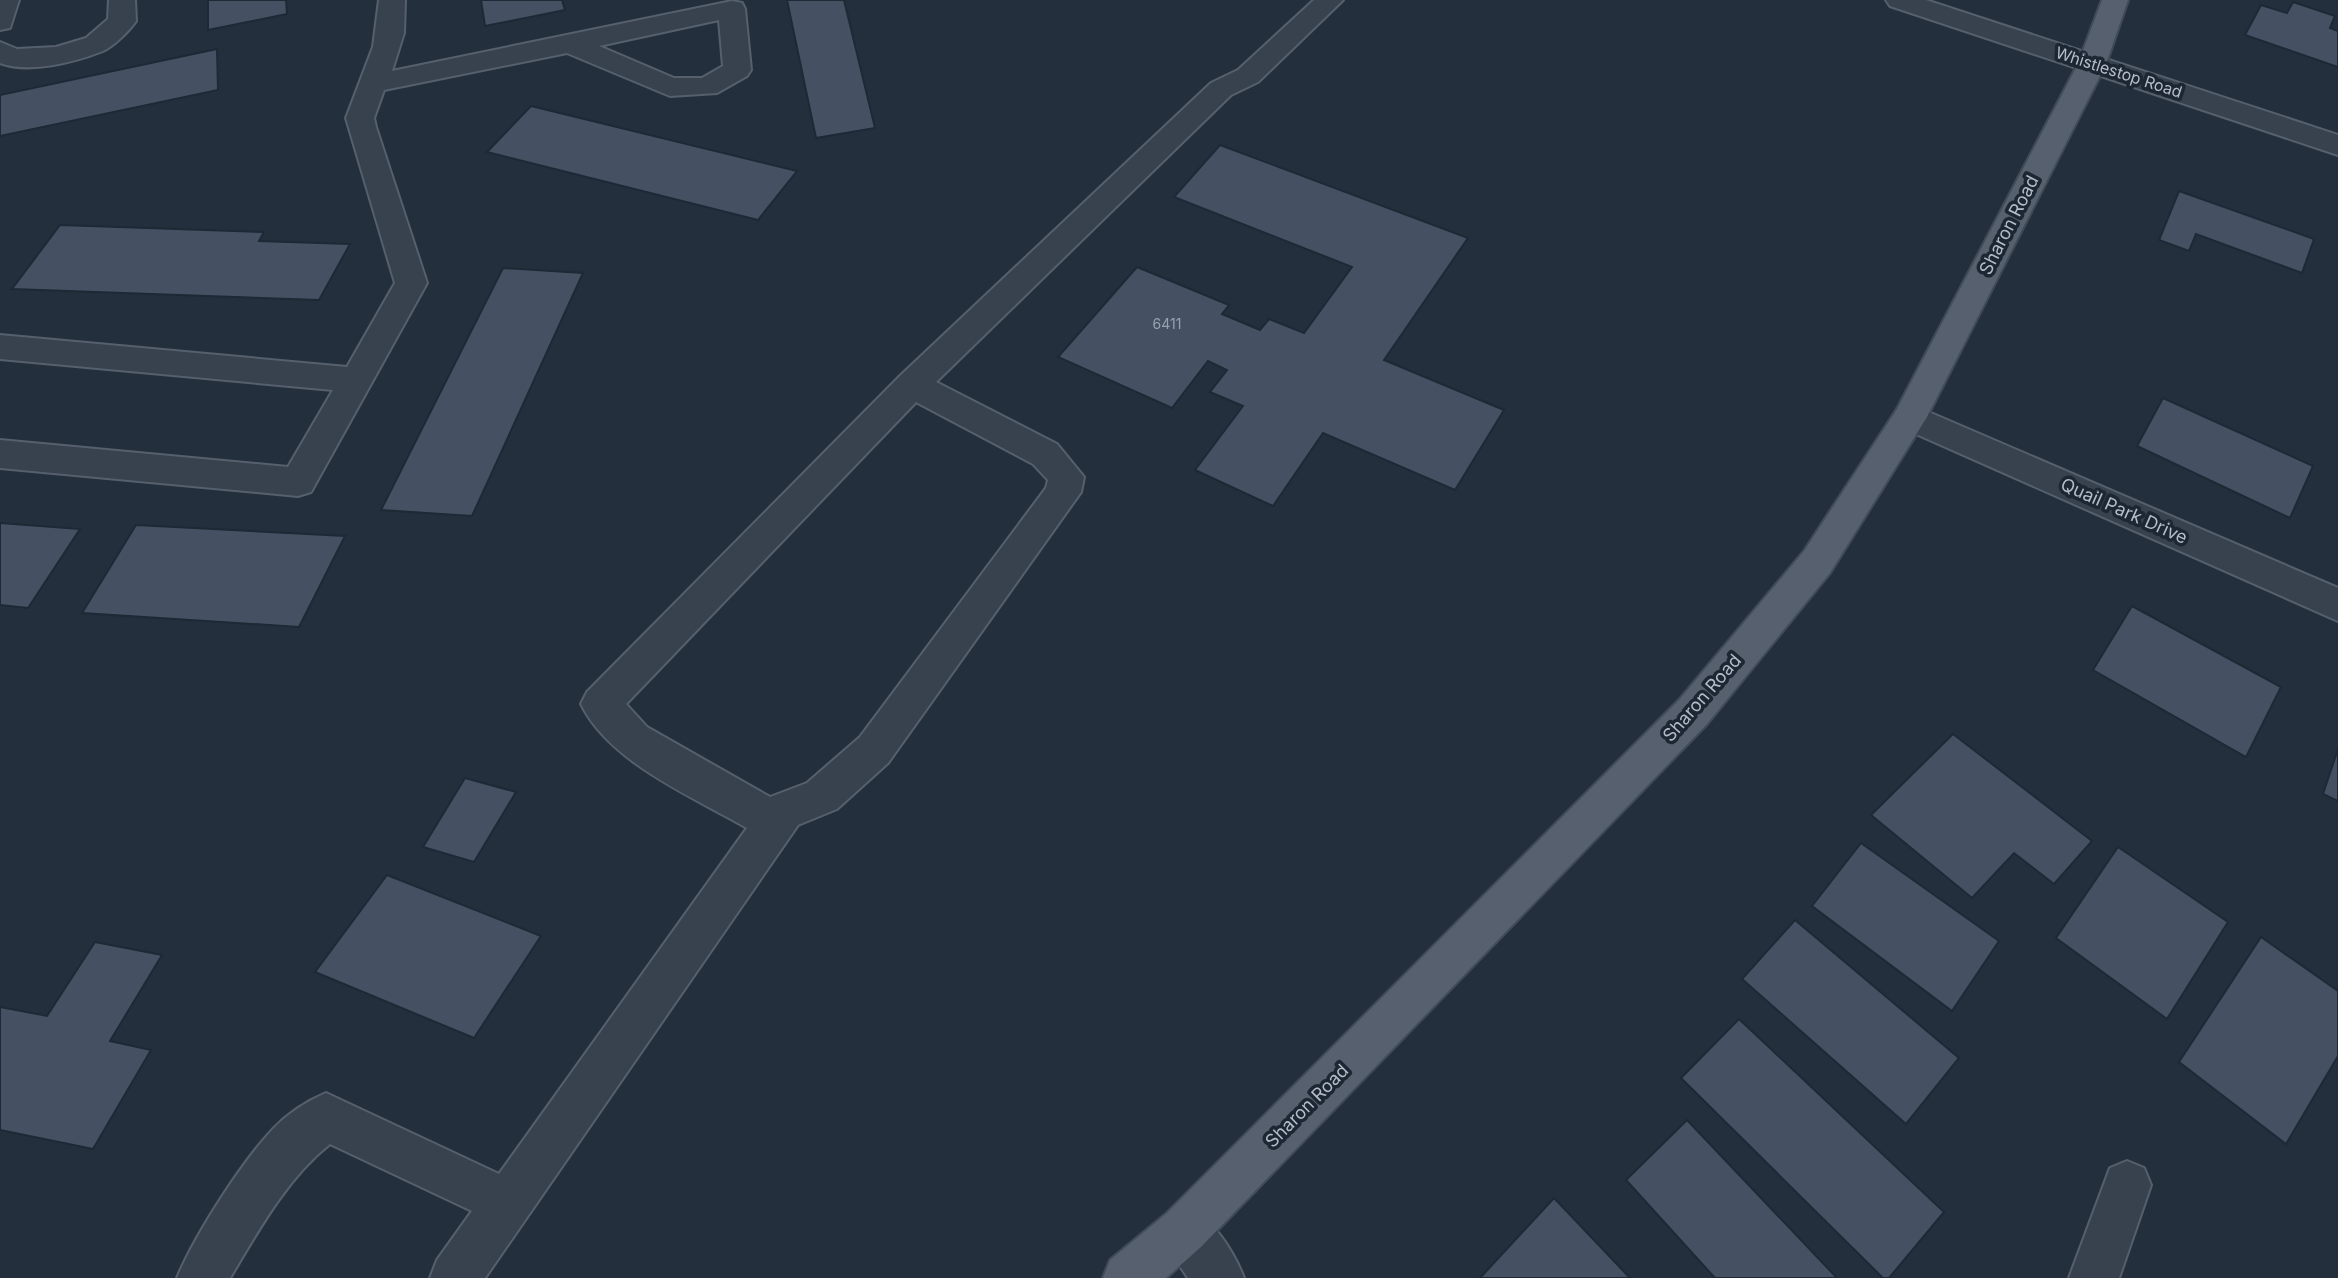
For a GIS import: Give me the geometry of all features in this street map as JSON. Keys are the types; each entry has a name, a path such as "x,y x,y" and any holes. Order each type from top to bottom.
{"main road":[{"name":"Sharon Road","path":"1128,1278 1184,1230 1693,712 1816,562 1910,417 2092,64 2115,0"}],"street":[{"path":"0,22 6,0"},
{"path":"0,50 11,58 57,55 96,44 122,21 122,0"},
{"path":"0,454 298,482 411,283 359,121 389,46 394,22 392,0"},
{"path":"912,385 1045,454 1066,477 1063,492 874,750 822,796 767,818 634,740 601,704 912,385 1221,89 1248,76 1330,0"},
{"name":"Whistlestop Road","path":"1899,0 2338,145"},
{"path":"374,83 570,44 657,12 731,4 737,70 707,87 670,87 570,44"},
{"path":"0,347 355,380"},
{"name":"Quail Park Drive","path":"1910,417 2338,605"},
{"path":"455,1278 783,812"},
{"path":"202,1278 237,1219 290,1145 326,1117 508,1203"},
{"path":"2094,1278 2127,1185"},
{"path":"1184,1230 1219,1278"}],"building":[{"path":"208,0 286,0 287,14 208,30"},
{"path":"481,0 562,0 565,10 485,26"},
{"path":"787,0 844,0 875,128 816,138"},
{"path":"2293,2 2335,16 2330,28 2338,31 2338,67 2245,35 2261,5 2287,13"},
{"path":"217,49 218,90 0,136 0,95"},
{"path":"531,106 797,171 758,220 487,152"},
{"path":"1220,145 1468,238 1384,360 1504,410 1455,490 1323,433 1273,506 1195,470 1243,406 1210,392 1227,370 1208,361 1172,408 1058,357 1137,267 1229,305 1222,314 1260,330 1269,319 1304,333 1352,267 1174,197"},
{"path":"2179,191 2314,239 2302,273 2196,234 2189,251 2159,240"},
{"path":"60,225 264,232 259,241 350,244 319,300 12,289"},
{"path":"503,268 583,273 472,516 381,510"},
{"path":"2163,398 2313,466 2290,518 2137,446"},
{"path":"0,523 80,529 28,608 0,605"},
{"path":"136,525 345,536 299,627 82,613"},
{"path":"2132,606 2281,687 2246,757 2093,670"},
{"path":"1953,734 2092,841 2054,884 2014,853 1972,898 1871,815"},
{"path":"2338,749 2338,801 2323,794"},
{"path":"465,778 516,792 474,862 423,847"},
{"path":"1861,843 1999,941 1952,1011 1812,906"},
{"path":"2118,847 2228,922 2167,1019 2056,938"},
{"path":"387,875 541,936 474,1038 315,972"},
{"path":"1795,920 1959,1058 1906,1124 1742,979"},
{"path":"2261,937 2338,991 2338,1056 2286,1144 2179,1062"},
{"path":"95,942 162,955 110,1041 151,1050 93,1149 0,1130 0,1007 47,1016"},
{"path":"1739,1019 1944,1212 1889,1278 1883,1278 1681,1078"},
{"path":"1687,1120 1837,1278 1715,1278 1626,1180"},
{"path":"1554,1198 1630,1278 1480,1278"}]}
